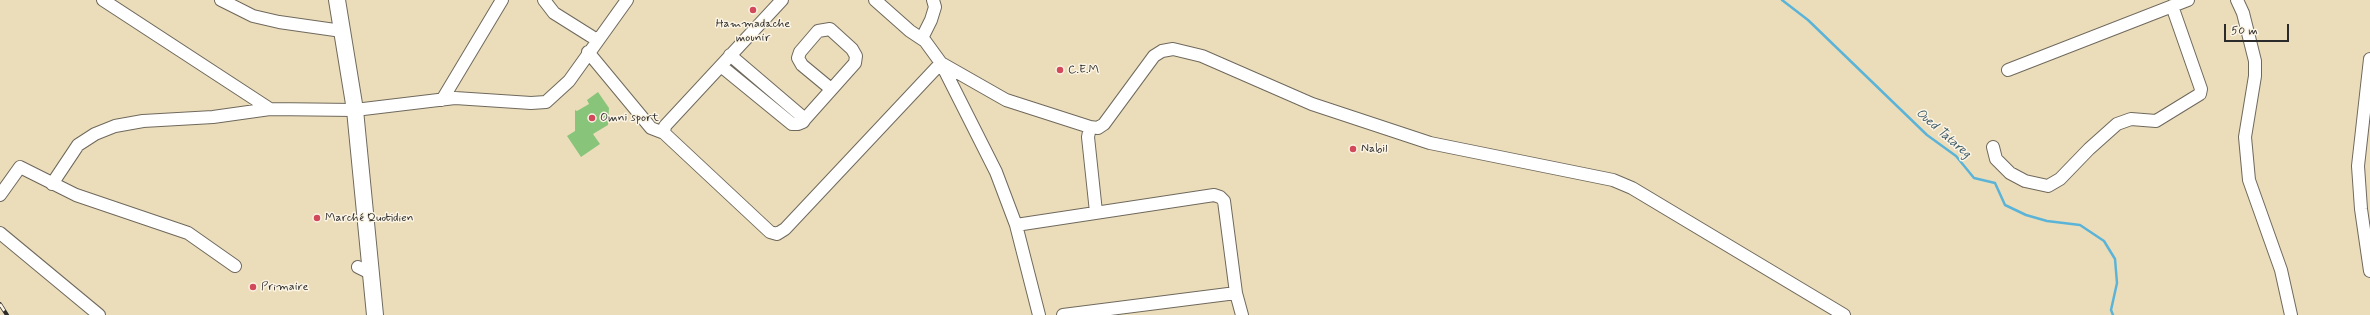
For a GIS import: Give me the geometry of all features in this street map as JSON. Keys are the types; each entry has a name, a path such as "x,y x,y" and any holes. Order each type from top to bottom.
{"main road":[{"path":"337,0 355,110 364,270 375,315"}],"street":[{"path":"103,0 270,109"},
{"path":"221,0 253,16 279,22 342,31"},
{"path":"442,100 502,0"},
{"path":"544,0 554,13 597,40"},
{"path":"52,184 78,145 95,134 115,126 143,121 213,117 270,109 355,110 442,100 474,98 531,104 546,102 555,96 568,81 627,0"},
{"path":"664,133 665,126 730,55 769,5 782,0"},
{"path":"875,0 900,23 922,38 941,63 996,172 1016,225 1039,315"},
{"path":"922,38 932,20 935,7 933,0"},
{"path":"2008,70 2188,0"},
{"path":"2237,0 2243,13 2255,61 2254,82 2245,137 2249,180 2281,270 2291,315"},
{"path":"1993,148 1996,159 2010,173 2025,181 2048,186 2054,184 2107,131 2117,124 2130,119 2156,121 2200,94 2201,89 2172,6"},
{"path":"720,66 792,124 798,124 805,119 831,90 855,63 856,56 852,49 830,29 818,31 804,47 798,58 802,65 831,90"},
{"path":"941,63 1006,100 1090,127 1098,128 1104,124 1154,56 1162,51 1186,51 1227,65 1312,104 1430,143 1613,180 1632,188 1844,315"},
{"path":"588,52 651,128 664,133 770,232 777,234 785,229 941,63"},
{"path":"730,55 805,119"},
{"path":"2370,60 2358,166 2365,209 2370,271"},
{"path":"1090,127 1088,137 1096,212"},
{"path":"0,194 20,167 52,184 133,216 188,233 235,266"},
{"path":"1016,225 1096,212 1214,196 1220,197 1224,201 1236,293 1242,315"},
{"path":"0,233 99,315"},
{"path":"1063,315 1236,293"}],"green space":[{"name":"Omni sport","path":"598,92 609,108 608,125 593,134 600,144 581,157 567,136 575,131 575,110 577,111 589,104 587,100"}],"waterway":[{"name":"Oued Tatareg","path":"1782,0 1808,20 1927,135 1956,156 1974,178 1995,183 2005,205 2026,215 2047,221 2080,225 2104,241 2115,259 2117,283 2111,310 2113,315"}],"railway":[{"path":"0,304 7,315"}],"place":[{"name":"Hammadache mounir","path":"753,10"},
{"name":"C.E.M","path":"1060,70"},
{"name":"Omni sport","path":"592,118"},
{"name":"Nabil","path":"1353,149"},
{"name":"Marché Quotidien","path":"317,218"},
{"name":"Primaire","path":"253,287"}]}
